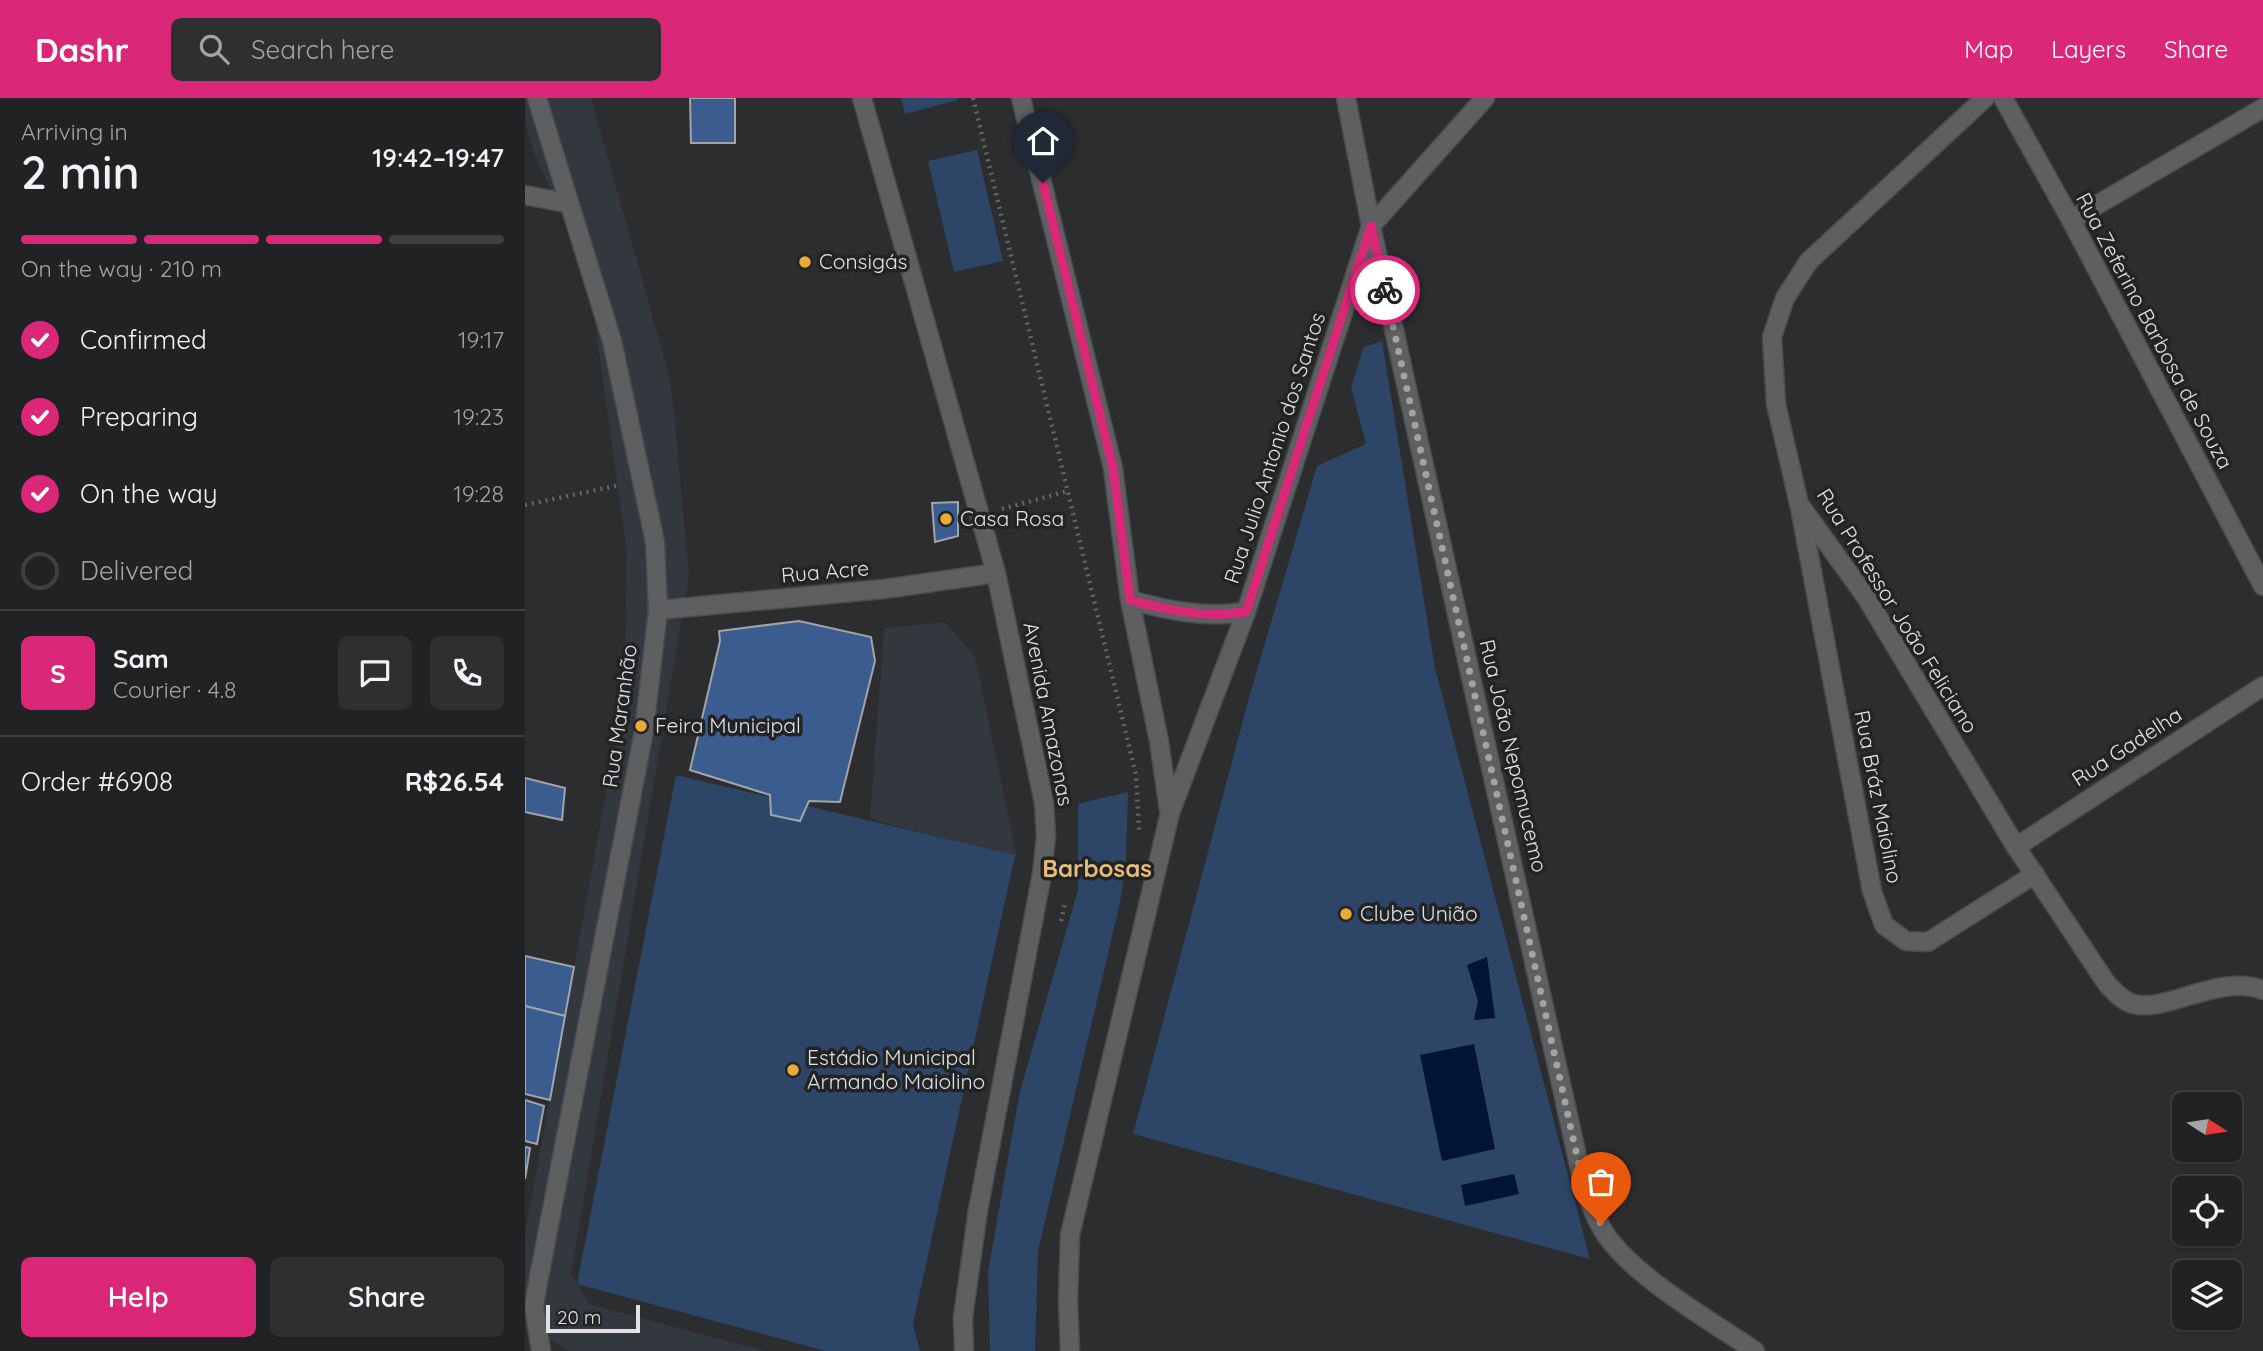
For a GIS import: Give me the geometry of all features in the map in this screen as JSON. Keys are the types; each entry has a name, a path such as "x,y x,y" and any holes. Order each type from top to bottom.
{"street":[{"name":"Rua Maranhão","path":"537,98 567,204 612,341 655,542 658,610 644,731 538,1278 534,1306 543,1350"},
{"name":"Avenida Amazonas","path":"862,98 996,573 1044,803 1046,836 1042,874 971,1251 963,1317 964,1351"},
{"path":"1021,98 1113,468 1130,600 1159,741 1170,813"},
{"name":"Rua João Nepomucemo","path":"1346,98 1371,226 1581,1174 1591,1206 1612,1243 1659,1284 1755,1351"},
{"path":"1371,226 1485,98"},
{"name":"Rua Professor João Feliciano","path":"1985,98 1809,261 1785,298 1772,337 1776,404 1799,504 1866,597 2016,847 2107,984 2131,1004 2150,1003 2228,986 2263,990"},
{"name":"Rua Zeferino Barbosa de Souza","path":"2003,98 2071,220 2263,586"},
{"path":"2071,220 2263,108"},
{"path":"525,195 567,204"},
{"name":"Rua Julio Antonio dos Santos","path":"1130,600 1184,613 1215,615 1246,612 1371,226"},
{"name":"Rua Bráz Maiolino","path":"1799,504 1873,891 1884,925 1906,941 1928,942 2035,874"},
{"name":"Rua Acre","path":"658,610 884,589 996,573"},
{"path":"1070,1351 1067,1301 1070,1234 1170,813 1246,612"},
{"name":"Rua Gadelha","path":"2016,847 2263,686"}],"path":[{"path":"973,98 1136,775"},
{"path":"525,505 603,487 641,483"},
{"path":"993,511 1068,491"}],"shaded area":[{"name":"Feira Municipal","path":"525,98 591,98 671,382 689,575 571,1274 589,1304 765,1351 571,1351 525,1327 525,1234 624,696 627,552 587,266 535,156 525,122"},
{"path":"901,98 957,98 958,100 905,114"},
{"path":"977,150 1003,261 954,272 928,161"},
{"name":"Clube União","path":"1382,341 1435,668 1590,1259 1133,1134 1250,694 1317,466 1366,444 1351,387 1364,347"},
{"path":"945,622 975,657 1017,857 870,819 884,628"},
{"name":"Estádio Municipal Armando Maiolino","path":"676,775 1015,855 913,1324 920,1351 826,1351 577,1284"},
{"path":"1128,792 1126,859 1120,903 1038,1251 1035,1351 990,1351 988,1271 1020,1091 1078,890 1078,804"},
{"path":"1487,957 1495,1018 1474,1020 1478,1001 1467,965"},
{"path":"1474,1044 1495,1149 1442,1161 1420,1055"},
{"path":"1514,1174 1519,1194 1465,1206 1461,1185"}],"building":[{"path":"690,98 735,98 735,143 691,143"},
{"name":"Casa Rosa","path":"958,502 958,536 935,542 932,503"},
{"path":"799,621 871,637 875,661 840,802 809,801 800,821 771,815 770,795 690,770 720,641 719,631"},
{"path":"525,778 565,788 562,820 525,812"},
{"path":"525,956 574,967 565,1016 525,1006"},
{"path":"525,1006 565,1016 550,1100 525,1094"},
{"path":"525,1100 544,1106 537,1144 525,1141"},
{"path":"525,1147 530,1148 525,1179"}],"way so far":[{"path":"1385,290 1581,1174 1591,1206 1601,1224"}],"place":[{"name":"Consigás","path":"805,262"},
{"name":"Casa Rosa","path":"946,519"},
{"name":"Feira Municipal","path":"641,726"},
{"name":"Clube União","path":"1346,914"},
{"name":"Estádio Municipal Armando Maiolino","path":"793,1070"}],"district":[{"name":"Barbosas","path":"1097,869"}],"route":[{"path":"1043,183 1113,468 1130,600 1184,613 1226,615 1246,612 1371,226 1385,290"}]}
